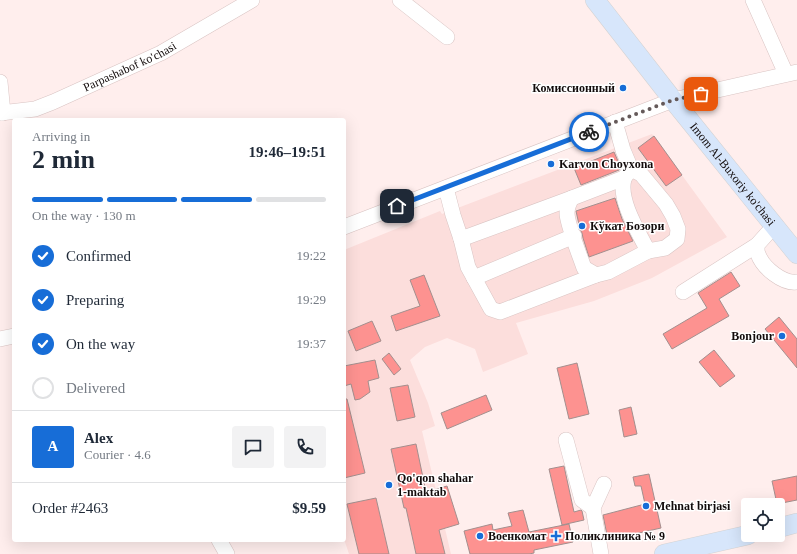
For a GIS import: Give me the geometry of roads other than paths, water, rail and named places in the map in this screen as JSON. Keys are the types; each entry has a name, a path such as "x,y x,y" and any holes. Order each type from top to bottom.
{"main road":[{"name":"Imom Al-Buxoriy ko'chasi","path":"595,0 797,254"},
{"path":"785,526 797,523"},
{"path":"664,554 741,537"}],"street":[{"name":"Parpashabof ko'chasi","path":"1,113 36,114 60,99 161,53 252,0"},
{"path":"400,0 447,37"},
{"path":"346,226 673,100 792,73 753,0"},
{"path":"0,82 1,113"},
{"path":"615,122 628,174 622,193 633,223 648,251"},
{"path":"446,188 468,267 491,309 500,312 596,275 608,272 648,251 665,248 677,240 678,229 666,204 641,174 628,174 572,198 461,239"},
{"path":"572,198 568,204 567,215 584,268 596,275"},
{"path":"683,292 757,245 774,226"},
{"path":"474,278 574,236"},
{"path":"757,245 758,255 767,267 780,278 792,283 797,282"},
{"path":"0,339 12,336"},
{"path":"566,440 582,500 593,508"},
{"path":"601,554 593,508 604,484"},
{"path":"220,542 227,554"}],"place":[{"name":"Комиссионный","path":"623,88"},
{"name":"Karvon Choyxona","path":"551,164"},
{"name":"Кўкат Бозори","path":"582,226"},
{"name":"Bonjour","path":"782,336"},
{"name":"Qo'qon shahar 1-maktab","path":"389,485"},
{"name":"Mehnat birjasi","path":"646,506"},
{"name":"Военкомат","path":"480,536"},
{"name":"Поликлиника № 9","path":"556,536"}]}
